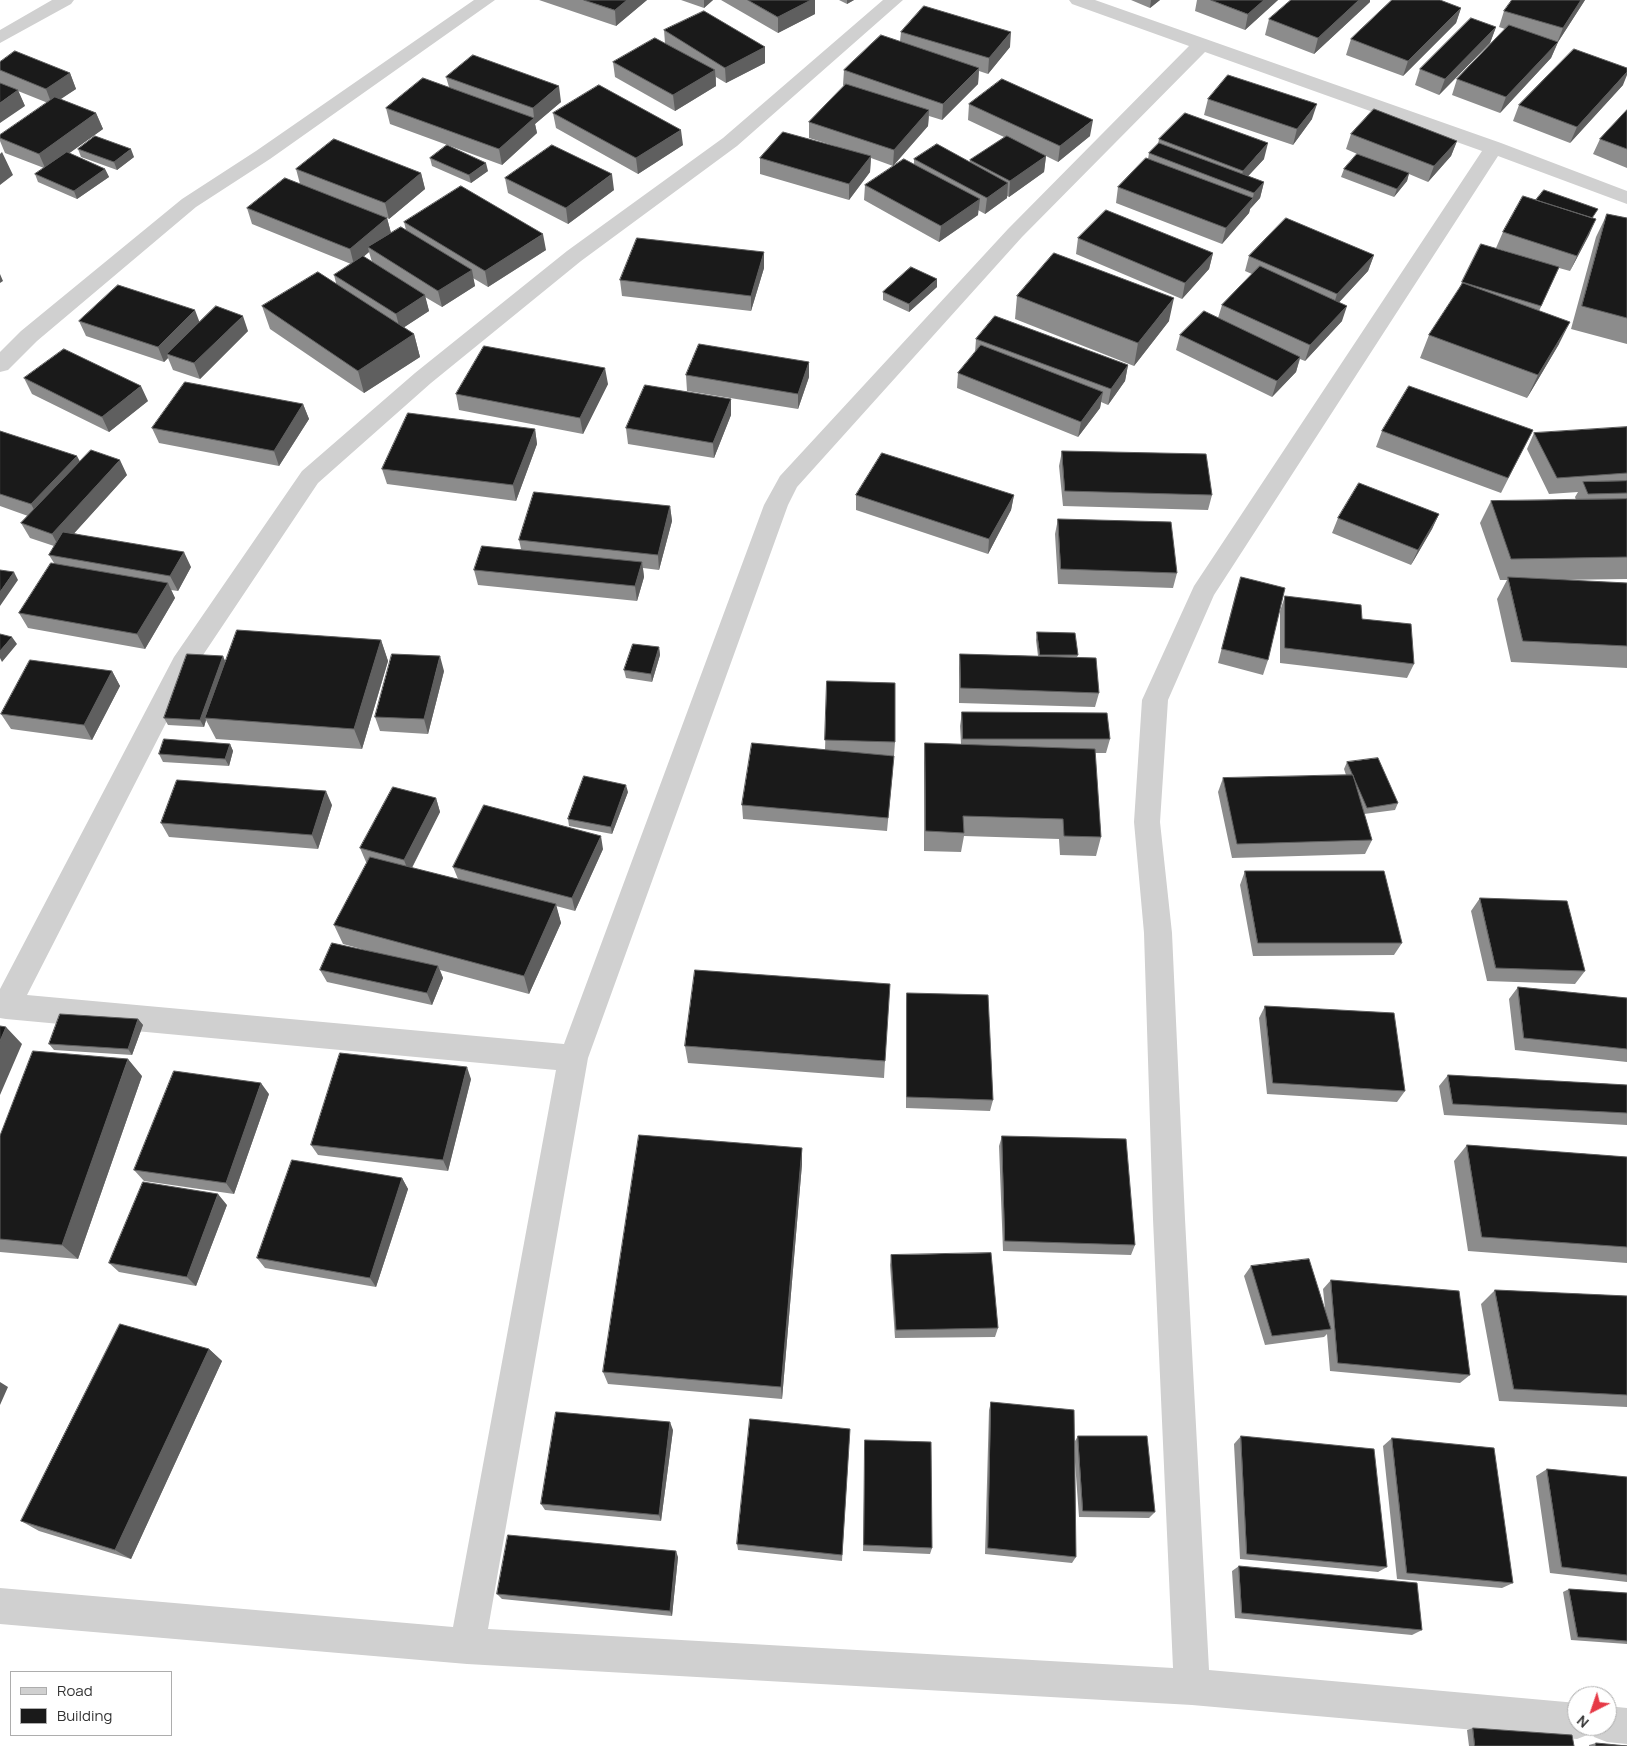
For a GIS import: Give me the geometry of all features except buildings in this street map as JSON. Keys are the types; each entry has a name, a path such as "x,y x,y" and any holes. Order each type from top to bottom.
{"street":[{"path":"0,38 65,0"},
{"path":"0,364 29,336 189,203 263,155 486,0"},
{"path":"573,1058 3,1005 183,664 310,477 423,378 574,256 730,142 894,0"},
{"path":"1078,0 1494,147 1627,198"},
{"path":"467,1646 573,1058 776,505 788,482 1015,233 1201,45"},
{"path":"1192,1687 1169,1219 1158,934 1147,822 1155,700 1204,592 1494,147"},
{"path":"0,1606 467,1646 1192,1687 1567,1720"}]}
